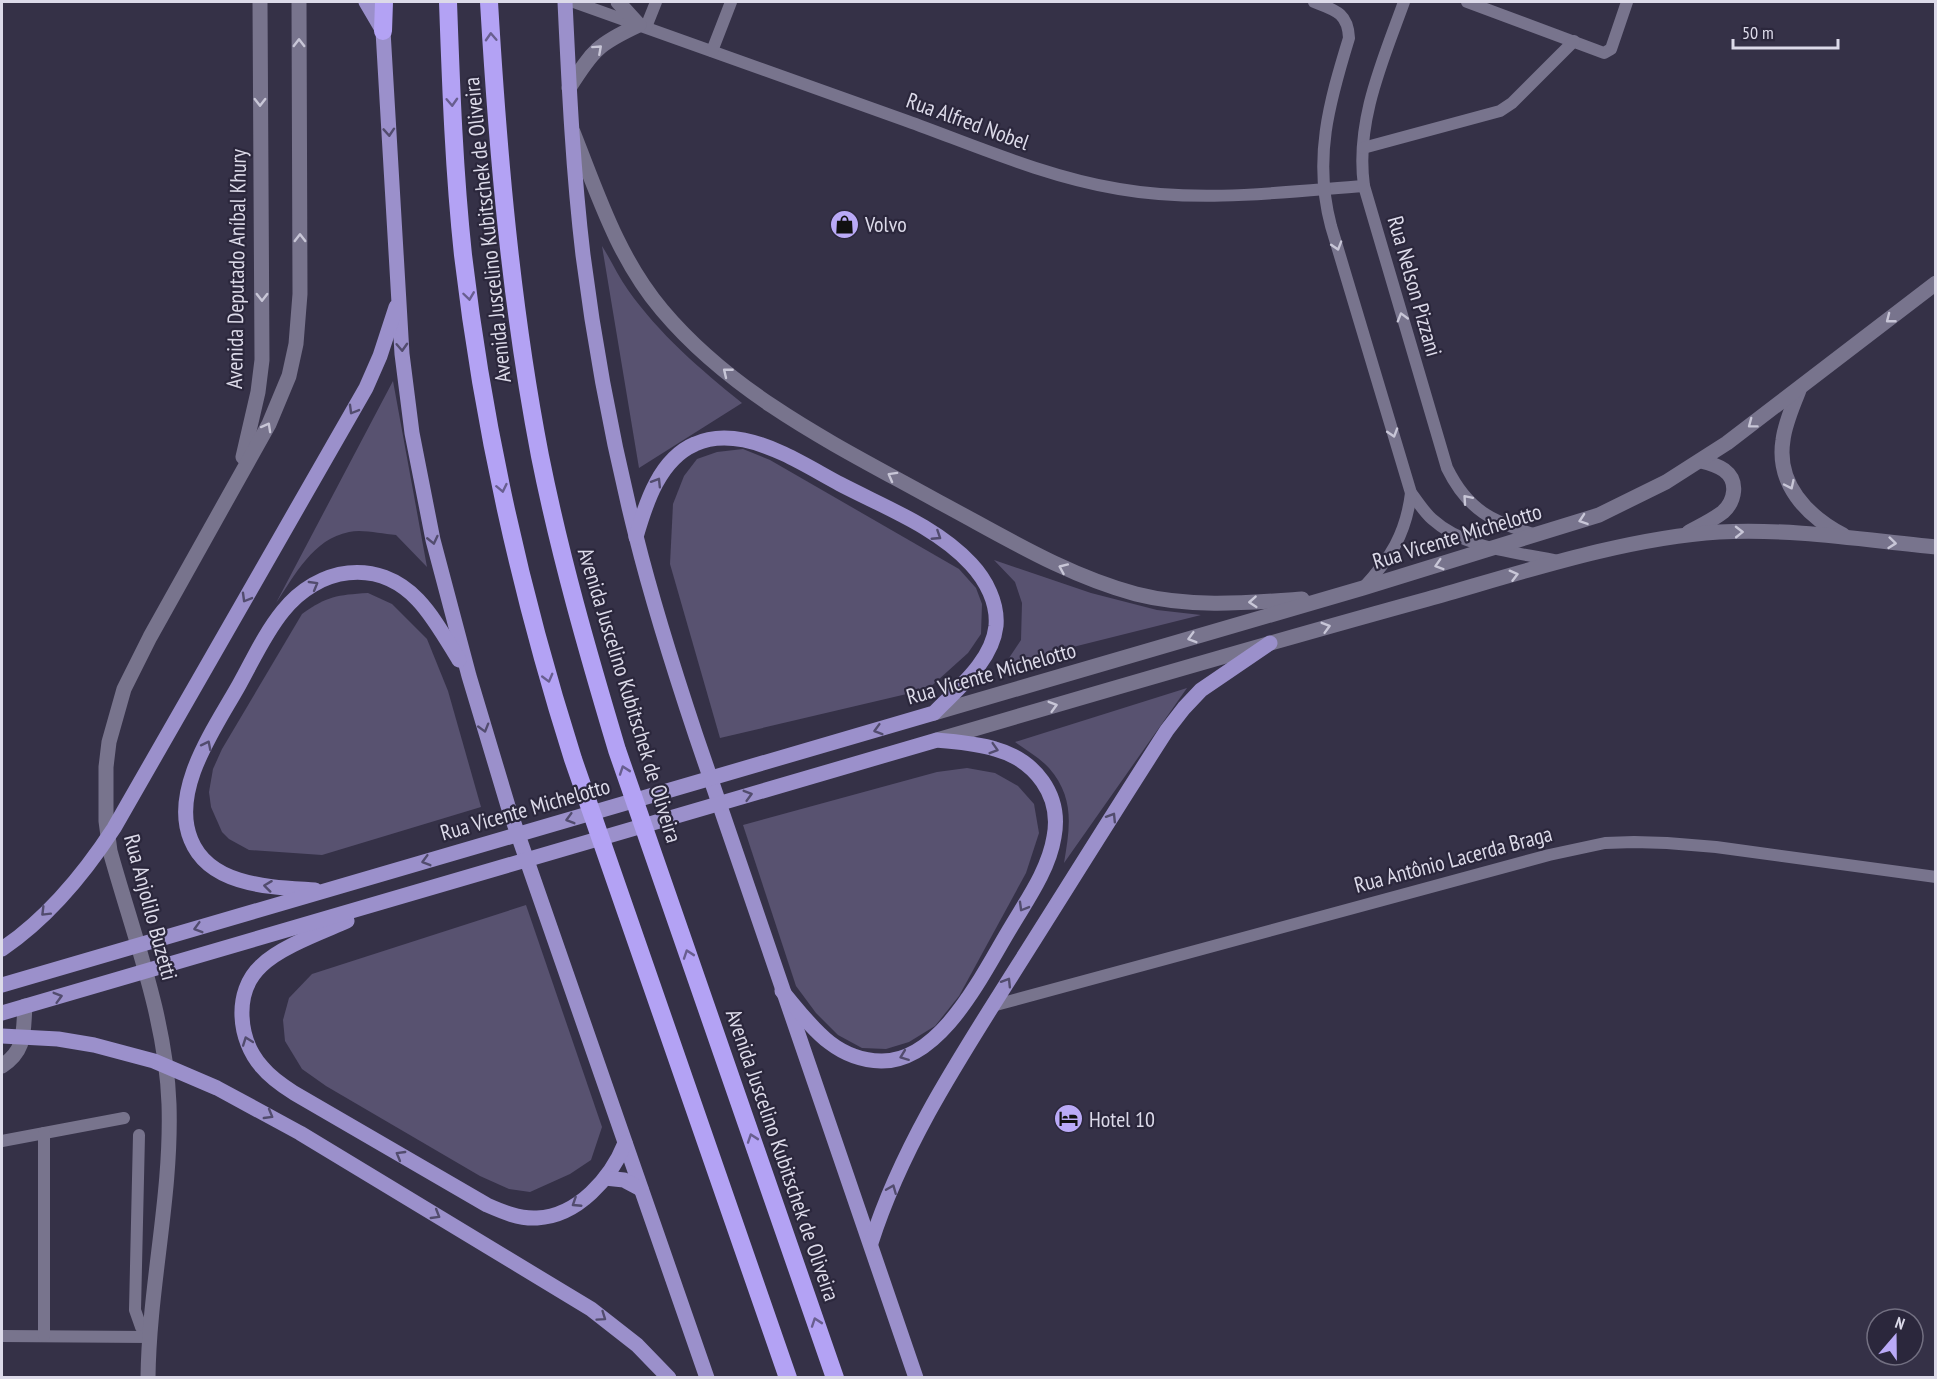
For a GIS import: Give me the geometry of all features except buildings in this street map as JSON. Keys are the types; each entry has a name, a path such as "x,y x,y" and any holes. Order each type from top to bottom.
{"highway":[{"path":"383,31 384,2"},
{"name":"Avenida Juscelino Kubitschek de Oliveira","path":"448,2 455,153 464,256 497,466 533,623 552,694 573,759 788,1377"},
{"name":"Avenida Juscelino Kubitschek de Oliveira","path":"489,2 501,179 518,325 540,456 557,533 594,674 617,750 835,1377"}],"main road":[{"name":"Avenida Deputado Aníbal Khury","path":"238,478 252,425 262,360 260,2"},
{"path":"238,478 280,403 296,344 300,294 299,2"},
{"path":"366,2 383,31 406,391 422,486 447,600 508,806 707,1377"},
{"path":"565,2 571,127 592,318 617,455 636,537 670,658 782,991 916,1377"},
{"path":"569,88 596,49 611,38 643,26 618,2"},
{"path":"571,127 611,229 639,280 688,338 723,370 788,418 1041,557 1109,586 1167,600 1195,603 1230,604 1332,597"},
{"name":"Rua Vicente Michelotto","path":"2,985 1363,588 1599,515 1624,504 1701,460 1799,389 1935,283"},
{"path":"2,949 45,914 84,871 114,828 366,388 380,356 399,298"},
{"path":"1799,389 1783,440 1782,462 1788,483 1798,500 1813,516 1827,527 1849,538"},
{"path":"636,537 651,492 673,459 683,450 697,443 730,438 765,446 791,458 938,536 956,549 983,578 995,610 996,625 993,639 977,667 934,713"},
{"path":"1681,536 1723,512 1730,504 1734,494 1734,485 1729,475 1724,470 1701,460"},
{"name":"Rua Anjolilo Buzetti","path":"148,1377 149,1337 168,1161 168,1092 164,1054 155,1014 110,851 106,821 106,767 116,714 135,664 238,478"},
{"path":"2,1013 1270,643 1615,549 1681,536 1750,532 1849,538 1935,547"},
{"path":"327,890 260,885 228,876 201,858 191,841 186,825 184,808 195,769 274,623 294,599 325,579 353,572 371,573 404,587 417,599 432,617 469,676"},
{"path":"871,1243 914,1137 992,1006 1152,753 1178,715 1201,690 1270,643"},
{"path":"782,991 813,1028 832,1045 847,1055 874,1061 903,1057 920,1049 938,1035 964,1004 1035,885 1054,838 1056,818 1052,798 1043,781 1032,768 996,749 937,740"},
{"path":"392,899 274,955 259,967 247,990 241,1016 243,1033 261,1067 294,1094 504,1213 518,1217 551,1216 581,1201 605,1178 619,1159 625,1143"},
{"path":"2,1066 17,1054 23,1036 25,1006"},
{"path":"2,1036 58,1039 130,1054 154,1061 217,1088 300,1133 591,1309 637,1345 669,1377"},
{"path":"605,1178 624,1180 641,1189"}],"street":[{"name":"Rua Alfred Nobel","path":"574,2 1009,158 1086,183 1121,190 1182,195 1364,186"},
{"path":"643,26 656,2"},
{"path":"712,51 731,2"},
{"path":"1314,2 1340,14 1346,20 1349,38 1326,119 1322,169 1323,189 1331,226 1411,494 1430,517 1442,527 1471,542 1563,562"},
{"name":"Rua Nelson Pizzani","path":"1404,2 1373,91 1363,148 1364,186 1450,476 1475,509 1508,526 1536,535"},
{"path":"1467,2 1606,53 1611,49 1627,2"},
{"path":"1363,148 1500,111 1512,103 1574,41"},
{"path":"1363,588 1387,560 1399,540 1411,494"},
{"name":"Rua Antônio Lacerda Braga","path":"992,1006 1549,855 1605,843 1634,842 1716,848 1935,877"},
{"path":"2,1141 124,1118"},
{"path":"44,1133 44,1336"},
{"path":"139,1135 135,1310 141,1327 149,1337"},
{"path":"2,1336 149,1337"}],"shaded area":[{"path":"602,246 624,285 653,321 696,364 742,403 639,468"},
{"path":"393,381 427,567 396,535 366,531 349,532 336,536 315,550 298,570 276,603"},
{"path":"743,449 770,460 959,569 976,588 982,604 981,634 968,653 928,689 720,738 670,564 673,504 684,476 697,459 717,452"},
{"path":"994,560 1091,593 1157,610 1201,615 1005,664 1021,640 1022,603 1015,582"},
{"path":"368,593 392,604 427,639 448,691 481,807 322,855 249,850 229,839 222,832 211,807 209,792 213,769 222,749 302,614 318,603 333,598"},
{"path":"1187,688 1064,863 1069,825 1067,802 1063,790 1045,764 1015,742"},
{"path":"967,768 995,773 1018,786 1034,804 1039,833 1026,873 959,996 935,1026 909,1042 886,1049 862,1048 838,1035 816,1013 796,986 743,825 937,772"},
{"path":"526,905 602,1127 591,1160 570,1174 530,1192 509,1189 480,1176 326,1086 302,1069 285,1041 283,1020 289,998 312,974"}],"place":[{"name":"Volvo","path":"844,224"},
{"name":"Hotel 10","path":"1068,1119"}]}
